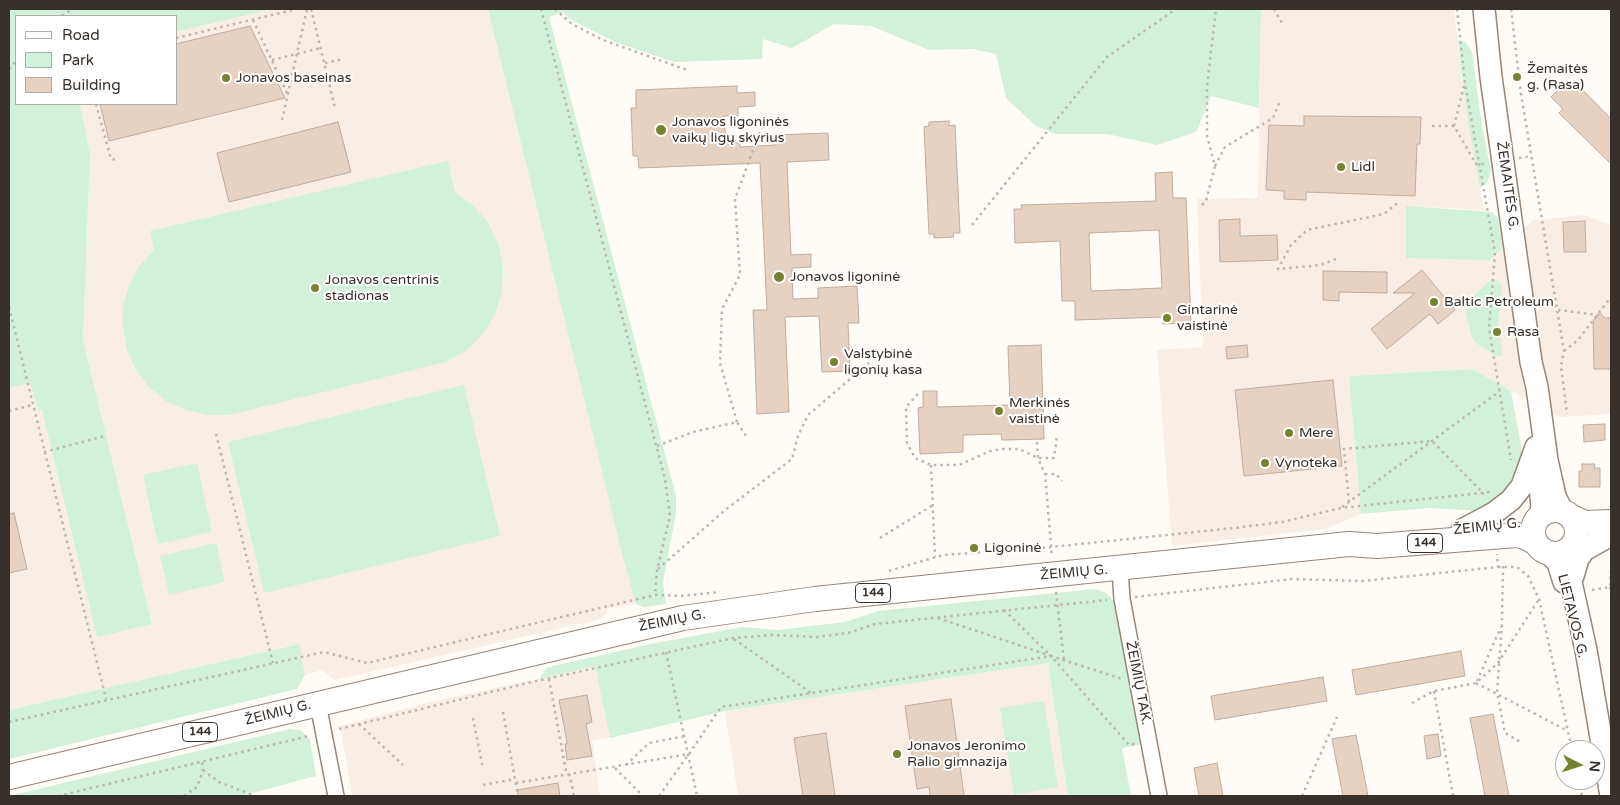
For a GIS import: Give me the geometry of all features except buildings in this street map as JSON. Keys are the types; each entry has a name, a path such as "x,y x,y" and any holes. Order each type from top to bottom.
{"main road":[{"name":"ŽEMAITĖS G.","path":"1484,9 1491,77 1531,362 1537,387 1547,460 1555,496 1554,531"},
{"name":"ŽEMAITĖS G.","path":"1531,362 1530,393 1541,501 1554,531"},
{"path":"1462,530 1494,513 1511,500 1522,486 1536,447"},
{"name":"ŽEIMIŲ G.","path":"1349,544 1377,546 1498,544 1585,523 1611,522"},
{"name":"ŽEIMIŲ G.","path":"9,777 683,618 815,599 1349,544 1376,536 1522,524 1586,537 1611,534"},
{"name":"LIETAVOS G.","path":"1554,531 1562,571 1576,588 1579,652 1590,684 1611,796"},
{"path":"1576,588 1575,567 1584,550 1611,534"},
{"path":"1498,544 1527,547 1576,588"}],"street":[{"name":"ŽEIMIŲ TAK.","path":"1120,569 1122,599 1159,796"},
{"path":"318,704 336,796"}],"path":[{"path":"178,38 297,9"},
{"path":"282,120 307,9"},
{"path":"311,9 335,108"},
{"path":"542,9 665,479 670,516 657,570 655,595"},
{"path":"555,9 572,24 603,40 687,70"},
{"path":"972,225 1107,57 1176,9"},
{"path":"1215,166 1207,136 1207,96 1216,9"},
{"path":"1274,9 1282,23"},
{"path":"1457,9 1465,83 1495,253 1489,328 1512,464"},
{"path":"1511,9 1514,46 1564,351 1561,366 1567,414"},
{"path":"253,20 287,94"},
{"path":"272,60 321,48"},
{"path":"324,63 344,59"},
{"path":"1465,83 1454,126 1476,164 1480,165 1532,156"},
{"path":"1202,205 1206,201 1215,166 1225,147 1273,118 1280,101"},
{"path":"96,105 110,159 118,160"},
{"path":"746,436 737,422 720,363 722,309 740,275 735,199 763,124"},
{"path":"1432,126 1454,126"},
{"path":"1336,259 1321,265 1278,270 1291,245 1307,230 1384,214 1400,201"},
{"path":"1564,351 1578,340 1611,297"},
{"path":"9,307 106,699"},
{"path":"1558,310 1598,315"},
{"path":"657,570 724,511 792,459 798,436 808,415 869,363"},
{"path":"1341,508 1500,391"},
{"path":"918,394 906,407 907,443 915,458 931,465 959,465 990,451 1019,449 1038,458 1054,458 1057,436"},
{"path":"9,410 32,406"},
{"path":"657,446 693,432 737,422"},
{"path":"216,434 273,663"},
{"path":"44,452 105,436"},
{"path":"1432,441 1484,494"},
{"path":"1349,502 1344,449 1432,441"},
{"path":"1037,442 1038,458 1045,474 1064,660"},
{"path":"931,465 935,557"},
{"path":"1045,474 1056,474 1062,480"},
{"path":"882,573 935,557 1051,547 1262,524 1341,508 1492,492"},
{"path":"880,538 933,505"},
{"path":"1498,544 1498,567"},
{"path":"1503,566 1502,624 1497,692 1505,733 1522,743"},
{"path":"58,796 549,679 733,638 772,635 817,637 848,632 875,624 1057,604 1122,599 1292,579 1362,581 1503,566 1517,567 1528,576 1540,599 1570,740"},
{"path":"1611,570 1611,595"},
{"path":"1576,588 1610,587"},
{"path":"9,722 324,652 367,663 655,595 681,596 727,591"},
{"path":"1412,703 1434,690 1476,682 1498,663 1540,599"},
{"path":"1004,610 1050,656 1129,745 1149,742"},
{"path":"936,617 1138,684"},
{"path":"1476,682 1502,624"},
{"path":"733,638 812,693"},
{"path":"666,652 697,796"},
{"path":"659,796 722,707 1050,656"},
{"path":"549,679 566,771 570,776 574,796"},
{"path":"1476,682 1568,731"},
{"path":"1434,690 1454,796"},
{"path":"503,712 518,796"},
{"path":"1302,796 1337,717"},
{"path":"473,718 482,764 480,768"},
{"path":"359,724 403,765"},
{"path":"626,766 649,743 685,736"},
{"path":"516,784 689,754"},
{"path":"184,796 197,787 203,770 202,761"},
{"path":"615,768 643,796"},
{"path":"203,770 219,782 255,796"},
{"path":"482,785 515,779"}],"shaded area":[{"path":"272,9 488,9 636,604 609,608 602,619 335,680 322,670 305,675 298,644 9,710 9,388 30,383 38,410 42,410 97,636 152,624 83,340 90,154 80,105 178,105 178,32"},
{"path":"1261,9 1454,9 1467,117 1484,210 1406,206 1490,260 1533,220 1584,215 1611,225 1611,414 1559,417 1471,369 1349,376 1361,514 1326,529 1172,546 1157,350 1203,347 1197,199 1258,198"},
{"name":"Jonavos Jeronimo Ralio gimnazija","path":"1048,663 1068,796 738,796 725,711"},
{"path":"595,666 610,738 592,741 600,796 352,796 340,726 427,703"}],"green space":[{"path":"9,9 272,9 178,32 178,15 15,15 15,105 80,105 90,154 83,340 152,624 97,637 42,410 38,410 30,383 9,388"},
{"path":"488,9 1261,9 1259,108 1211,96 1196,132 1157,145 1107,134 1056,134 1036,126 1006,98 996,54 973,49 929,50 871,26 834,24 792,48 763,39 762,59 674,62 615,42 570,19 563,12 549,17 676,496 676,513 663,582 666,604 644,607 636,604 624,561"},
{"path":"1458,40 1466,42 1472,52 1482,127 1491,171 1487,183 1480,188 1467,117"},
{"name":"Jonavos centrinis stadionas","path":"448,161 455,192 474,206 489,224 499,245 503,268 502,291 495,314 483,334 467,350 446,362 229,415 208,415 186,410 166,401 149,387 136,370 127,350 123,328 123,306 129,285 139,266 154,250 150,231"},
{"path":"1406,206 1492,212 1498,218 1503,248 1490,260 1406,258"},
{"path":"1497,280 1502,285 1498,326 1503,355 1497,356 1477,344 1472,338 1466,313 1469,301 1489,281"},
{"path":"1472,369 1511,391 1523,457 1520,481 1481,511 1430,508 1361,514 1349,376"},
{"path":"464,385 500,536 264,593 228,442"},
{"path":"197,463 212,532 158,544 143,475"},
{"path":"216,543 225,582 169,595 160,556"},
{"path":"1095,589 1106,593 1114,602 1142,744 1122,748 1131,796 1068,796 1048,663 725,711 610,738 595,666 539,679 546,668 650,644 742,627 777,630 845,622 878,611"},
{"path":"299,644 305,675 297,689 9,759 9,710"},
{"path":"1044,701 1058,787 1014,795 1000,708"},
{"path":"290,729 302,731 310,740 316,776 241,796 9,796"}],"place":[{"name":"Žemaitės g. (Rasa)","path":"1517,77"},
{"name":"Jonavos baseinas","path":"226,78"},
{"name":"Jonavos ligoninės vaikų ligų skyrius","path":"661,130"},
{"name":"Lidl","path":"1341,167"},
{"name":"Jonavos ligoninė","path":"779,277"},
{"name":"Jonavos centrinis stadionas","path":"315,288"},
{"name":"Baltic Petroleum","path":"1434,302"},
{"name":"Gintarinė vaistinė","path":"1167,318"},
{"name":"Rasa","path":"1497,332"},
{"name":"Valstybinė ligonių kasa","path":"834,362"},
{"name":"Merkinės vaistinė","path":"999,411"},
{"name":"Mere","path":"1289,433"},
{"name":"Vynoteka","path":"1265,463"},
{"name":"Ligoninė","path":"974,548"},
{"name":"Jonavos Jeronimo Ralio gimnazija","path":"897,754"}]}
